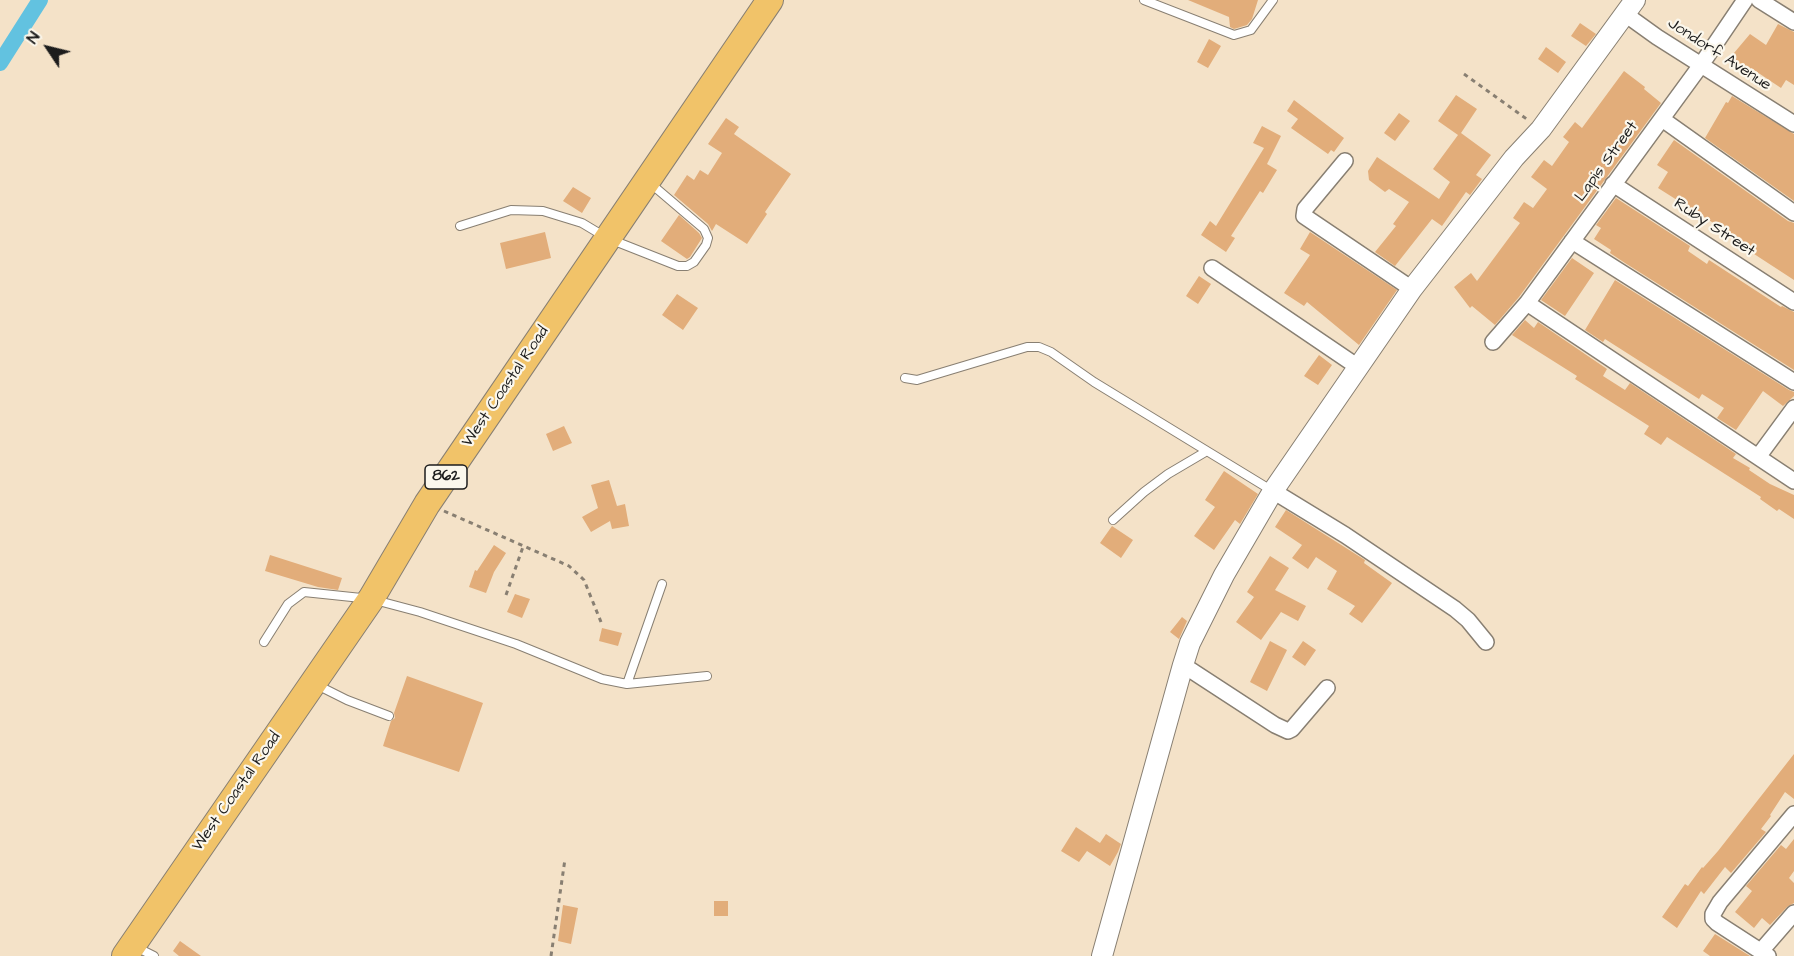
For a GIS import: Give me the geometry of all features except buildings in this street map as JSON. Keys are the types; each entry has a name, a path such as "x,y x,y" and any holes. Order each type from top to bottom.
{"main road":[{"name":"West Coastal Road","path":"137,952 313,683 371,599 427,504 770,0"}],"street":[{"name":"Lapis Street","path":"1493,342 1527,303 1701,65 1745,0"},
{"path":"1759,0 1794,22"},
{"name":"Jondorf Avenue","path":"1630,7 1701,65 1794,124"},
{"path":"1102,956 1190,643 1224,575 1273,491 1413,289 1514,158 1541,129 1630,7"},
{"path":"1662,119 1794,213"},
{"path":"1345,161 1305,209 1304,216 1413,289"},
{"name":"Ruby Street","path":"1613,184 1794,302"},
{"path":"1572,241 1794,381"},
{"path":"1212,268 1358,367"},
{"path":"1527,303 1794,481"},
{"path":"1758,457 1794,408"},
{"path":"1273,491 1345,534 1455,609 1468,620 1486,642"},
{"path":"1183,665 1275,725 1288,731 1327,688"},
{"path":"1794,814 1720,902 1713,914 1713,919 1764,953 1794,913"}],"lane":[{"path":"1144,0 1234,34 1251,30 1273,0"},
{"path":"460,226 511,210 543,211 582,223 607,238 678,266 687,266 694,262 706,245 708,238 704,229 646,180"},
{"path":"905,378 917,380 1027,347 1039,347 1051,352 1094,382 1273,491"},
{"path":"1113,520 1168,474 1207,451"},
{"path":"627,684 662,584"},
{"path":"264,642 288,604 304,592 371,599 420,612 516,644 602,679 627,684 706,676"},
{"path":"313,683 347,700 389,716"}],"path":[{"path":"1464,74 1541,129"},
{"path":"427,504 569,566 580,574 601,622"},
{"path":"506,595 523,547"},
{"path":"551,956 565,859"}],"waterway":[{"path":"0,63 40,0"}]}
